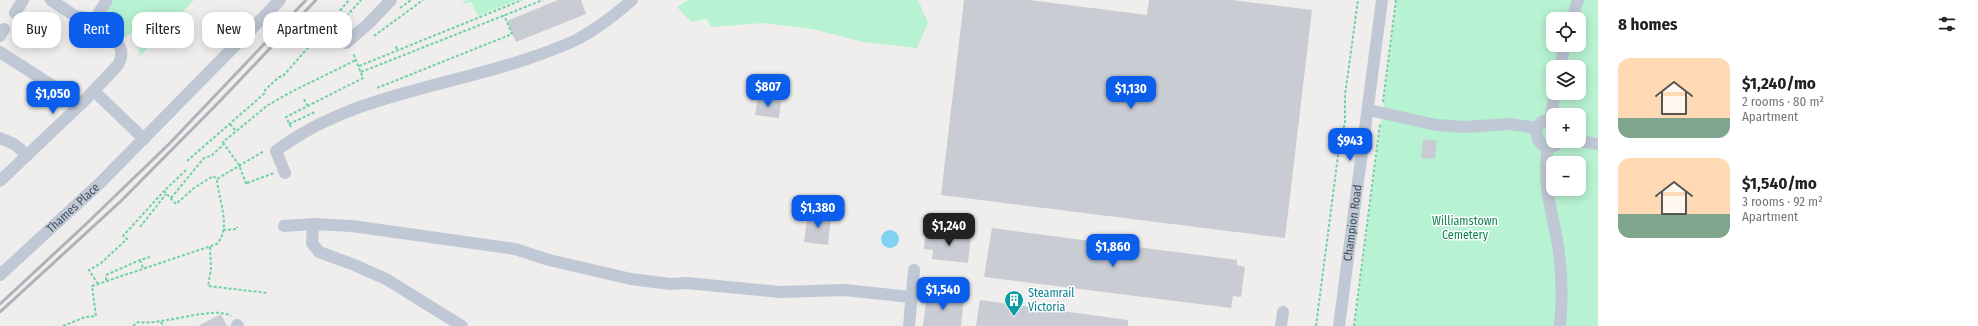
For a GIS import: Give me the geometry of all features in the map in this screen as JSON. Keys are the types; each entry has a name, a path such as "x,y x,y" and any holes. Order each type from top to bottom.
{"street":[{"path":"14,12 23,0"},
{"path":"51,0 69,12"},
{"path":"99,12 106,0"},
{"name":"Thames Place","path":"0,275 99,184 280,0"},
{"path":"352,38 368,24 391,0"},
{"path":"280,173 276,151 314,126 401,94 489,71 564,46 607,21 632,0"},
{"name":"Champion Road","path":"1339,326 1369,110 1382,0"},
{"path":"1574,12 1578,0"},
{"path":"0,181 81,104 118,65 121,54 119,48"},
{"path":"0,52 81,104"},
{"path":"94,91 144,139"},
{"path":"1369,110 1436,125 1465,127 1509,124 1537,128"},
{"path":"1546,122 1543,122 1537,128 1536,134 1542,145 1546,146"},
{"path":"0,138 27,154"},
{"path":"1586,142 1598,144"},
{"path":"1548,148 1545,168 1546,186 1561,273 1560,326"},
{"path":"313,224 312,243 319,252 352,264 386,279 462,326"},
{"path":"284,226 313,224 367,228 515,249 549,260 631,279 670,284 687,283 780,292 844,290 912,297"},
{"path":"909,326 914,270"},
{"path":"1281,326 1283,312"}],"path":[{"path":"339,12 349,0"},
{"path":"351,12 361,0"},
{"path":"370,38 423,0"},
{"path":"359,66 522,0"},
{"path":"361,72 543,0"},
{"path":"1316,326 1339,148 1345,122 1345,95 1358,0"},
{"path":"1354,326 1396,0"},
{"path":"373,89 512,34 504,15"},
{"path":"396,46 397,50"},
{"path":"392,47 394,51"},
{"path":"187,161 265,93 265,90 279,77 283,76 308,48"},
{"path":"291,129 286,116 362,79 363,77 359,66 349,48"},
{"path":"170,198 204,158 211,156 224,144 223,142 275,101 356,60"},
{"path":"304,100 308,105"},
{"path":"289,124 318,111"},
{"path":"230,124 236,131"},
{"path":"224,144 240,166 247,184 280,173"},
{"path":"217,179 265,150"},
{"path":"98,284 89,270 101,263 127,239 123,236 164,191 186,170"},
{"path":"164,191 176,204 206,179 213,176 217,179"},
{"path":"63,326 85,317 96,316 92,286 106,280 210,247 219,242 223,230 222,208 217,179"},
{"path":"140,227 166,194"},
{"path":"223,230 237,228"},
{"path":"210,247 211,269 208,286 268,293"},
{"path":"106,280 106,275 150,257"},
{"path":"140,260 143,268"},
{"path":"133,326 138,322 161,322 181,316 194,316 218,312 230,314 238,325"},
{"path":"161,322 163,326"}],"green space":[{"path":"114,0 194,0 182,12 132,12 132,33 124,37 124,12 107,12"},
{"path":"466,0 517,0 478,16 471,2 461,4"},
{"path":"688,0 918,0 928,23 917,48 863,42 812,29 764,23 711,27 707,19 691,22 677,7"},
{"name":"Williamstown Cemetery","path":"1397,0 1598,0 1598,326 1355,326"},
{"path":"138,48 148,48 140,56"}],"water":[{"path":"886,230 894,230 899,235 897,246 894,248 886,248 881,243 881,235"}],"building":[{"path":"558,0 581,0 586,14 516,42 507,21"},
{"path":"964,0 1029,0 1147,15 1149,0 1232,0 1312,10 1285,238 941,195"},
{"path":"758,98 781,101 779,118 755,115"},
{"path":"1423,139 1437,141 1435,159 1421,158"},
{"path":"808,213 831,216 828,245 804,242"},
{"path":"992,228 1237,260 1237,265 1245,267 1241,297 1233,296 1231,308 984,277"},
{"path":"935,231 971,236 968,263 932,259 933,250 924,249 925,238 934,239"},
{"path":"927,293 964,298 961,326 923,326"},
{"path":"980,300 1128,320 1128,326 976,326"},
{"path":"221,314 227,326 198,326"}],"railway":[{"path":"0,304 169,144 306,0"},
{"path":"0,312 121,201 220,101 316,0"}],"place":[{"name":"Steamrail Victoria","path":"1014,317"}]}
